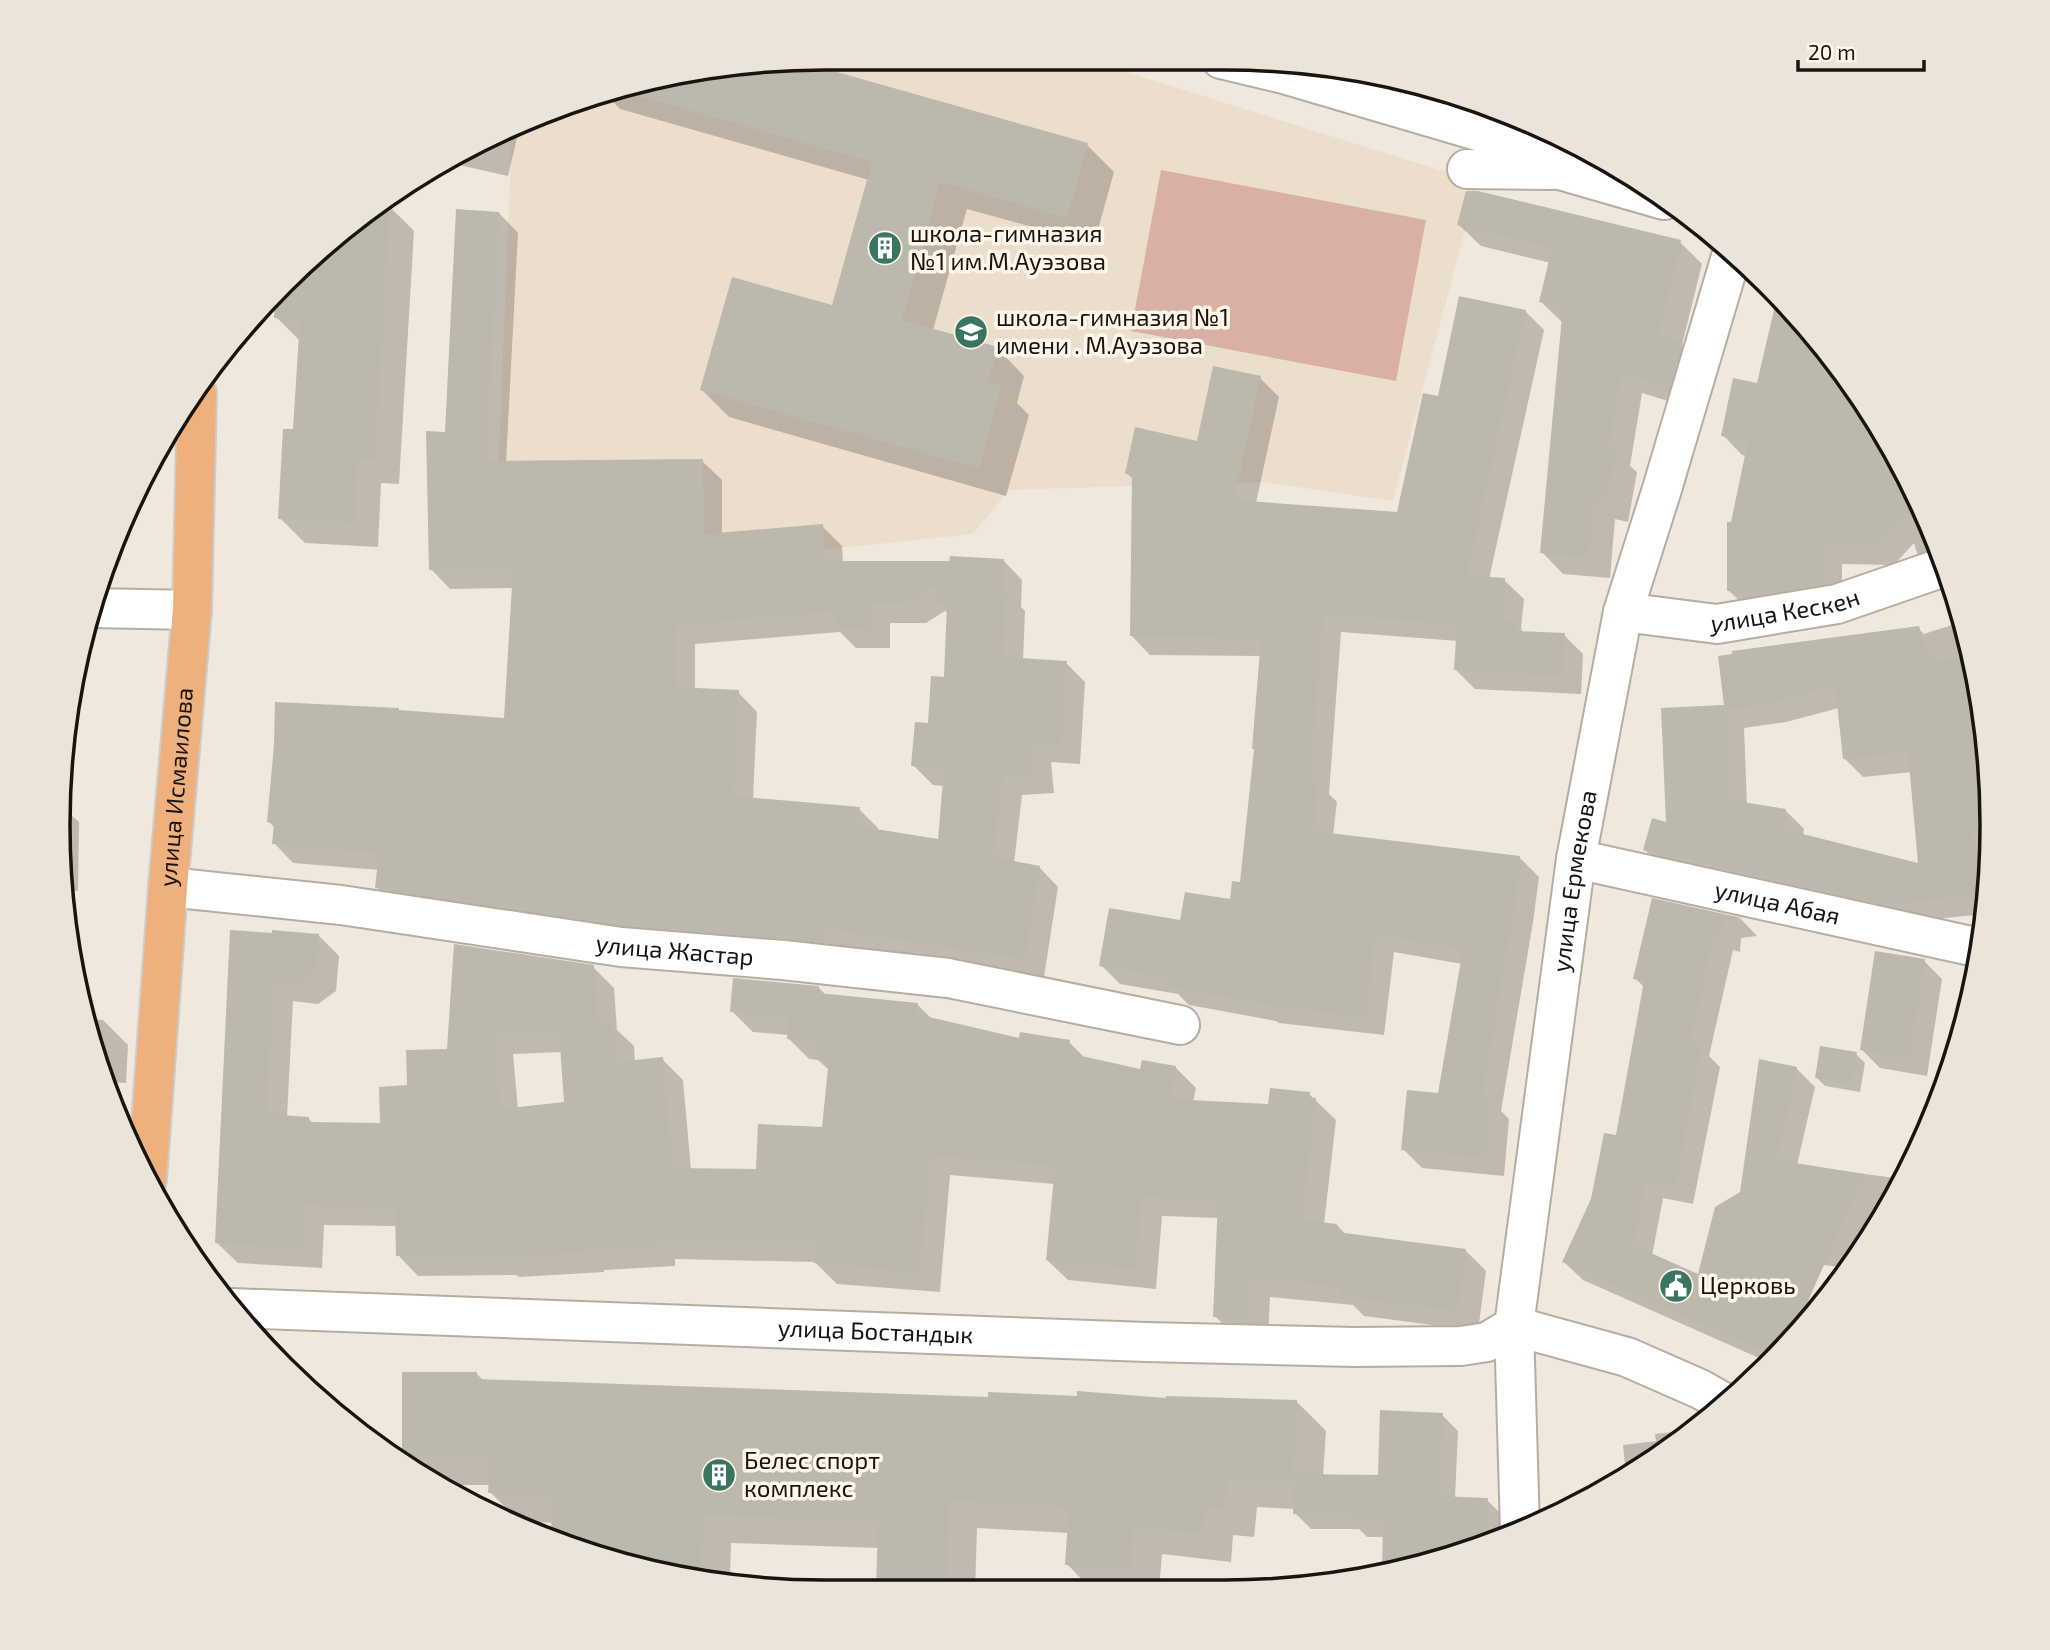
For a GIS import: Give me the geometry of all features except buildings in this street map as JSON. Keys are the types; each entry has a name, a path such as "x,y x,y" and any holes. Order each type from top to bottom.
{"main road":[{"name":"улица Исмаилова","path":"148,1158 192,610 197,406"}],"street":[{"path":"1275,72 1481,132 1560,170 1636,192"},
{"path":"1467,170 1560,170"},
{"name":"улица Ермекова","path":"1520,1520 1514,1326 1576,859 1623,612 1729,263"},
{"name":"улица Кескен","path":"1623,612 1717,624 1837,604 1936,570"},
{"path":"102,608 192,610"},
{"name":"улица Абая","path":"1576,859 1970,946"},
{"name":"улица Жастар","path":"168,887 341,905 621,947 783,960 948,978 1180,1025"},
{"name":"улица Бостандык","path":"245,1308 1146,1342 1354,1347 1461,1346 1487,1342 1514,1326"},
{"path":"1514,1326 1627,1357 1717,1398"}],"shaded area":[{"name":"школа-гимназия №1 имени . М.Ауэзова","path":"825,70 1120,70 1478,182 1393,501 1264,482 1009,490 973,534 718,561 495,553 512,138 536,127 630,96 726,76"},
{"path":"1161,170 1426,220 1396,381 1131,331"}],"place":[{"name":"школа-гимназия №1 им.М.Ауэзова","path":"885,248"},
{"name":"школа-гимназия №1 имени . М.Ауэзова","path":"971,332"},
{"name":"Церковь","path":"1676,1286"},
{"name":"Белес спорт комплекс","path":"719,1475"}]}
